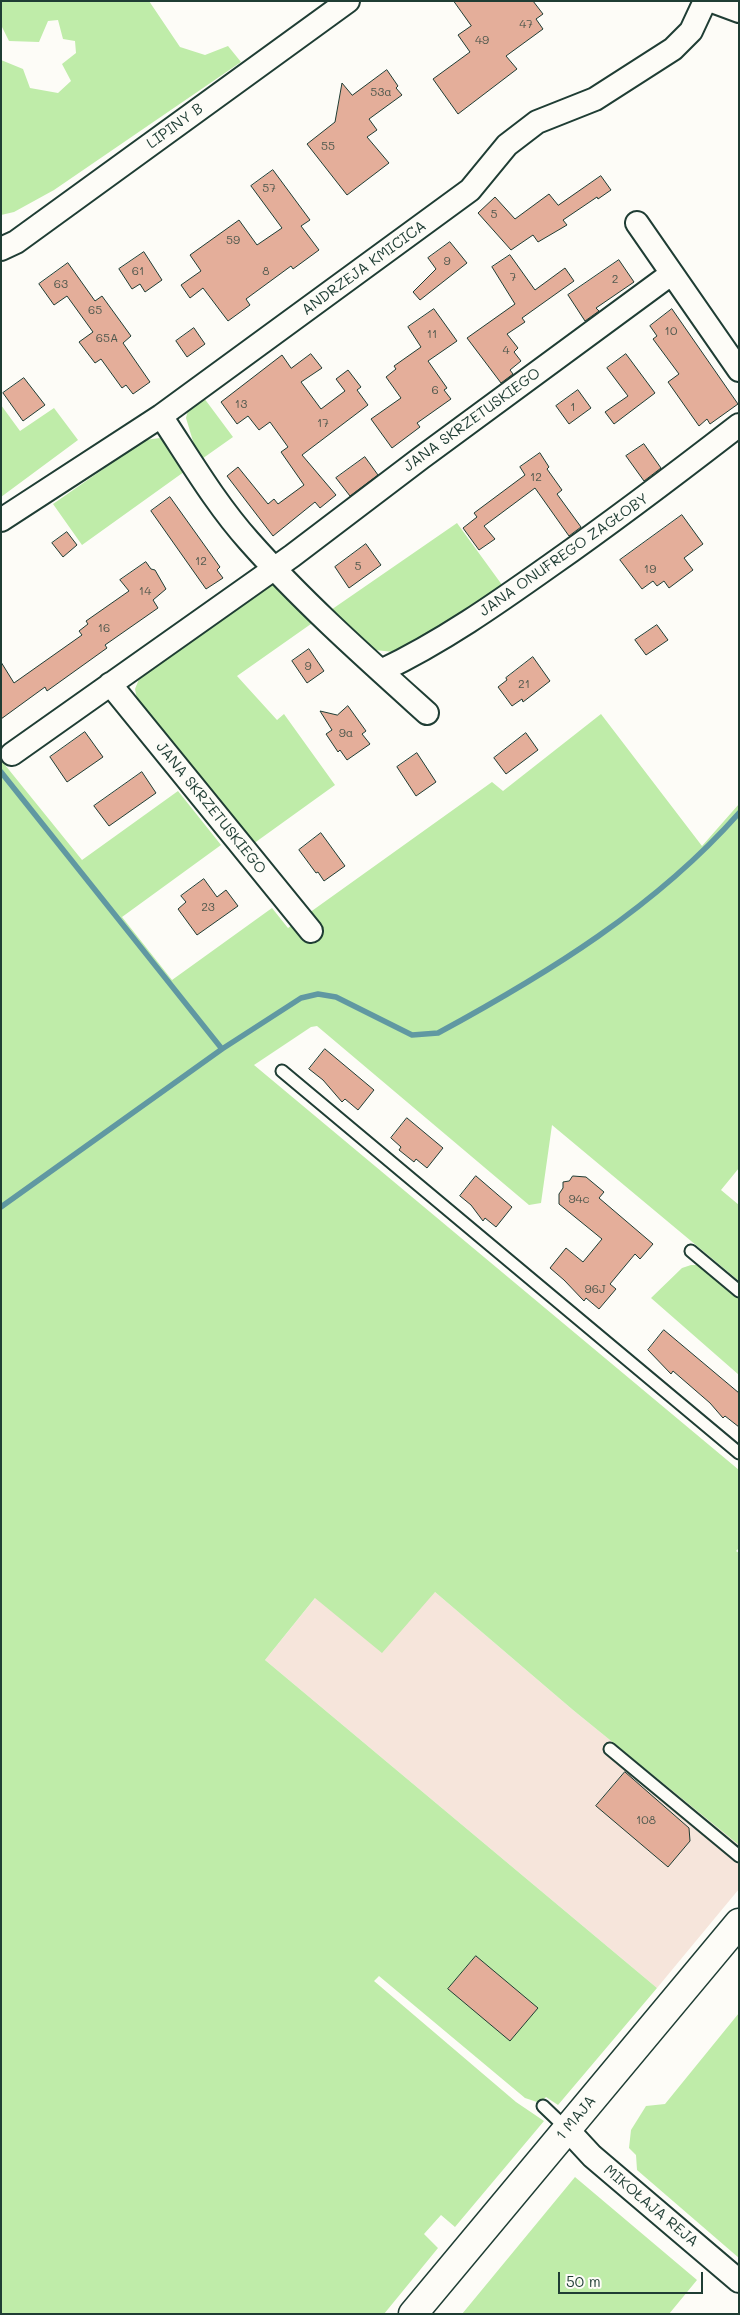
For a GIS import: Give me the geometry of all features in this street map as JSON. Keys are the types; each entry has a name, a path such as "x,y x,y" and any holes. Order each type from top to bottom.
{"main road":[{"name":"1 MAJA","path":"413,2314 739,1923"}],"street":[{"name":"LIPINY B","path":"1,249 16,242 348,1"},
{"name":"ANDRZEJA KMICICA","path":"1,520 162,416 470,190 507,145 537,122 595,99 673,49 691,31 705,1"},
{"path":"712,1 739,11"},
{"path":"637,223 739,370"},
{"name":"JANA SKRZETUSKIEGO","path":"12,754 274,568 671,274"},
{"path":"162,416 214,496 247,540 381,671 427,713"},
{"name":"JANA ONUFREGO ZAGŁOBY","path":"381,671 423,651 510,595 644,499 739,425"},
{"name":"JANA SKRZETUSKIEGO","path":"110,684 311,931"},
{"name":"MIKOŁAJA REJA","path":"567,2129 592,2156 739,2281"}],"lane":[{"path":"282,1071 739,1453"},
{"path":"692,1251 739,1291"},
{"path":"610,1750 739,1856"},
{"path":"543,2106 567,2129"}],"shaded area":[{"path":"435,1592 573,1710 739,1845 739,1889 657,1988 265,1660 316,1597"}],"green space":[{"path":"1,1 149,1 180,47 205,55 228,46 241,62 54,190 14,212 1,215 1,60 23,69 30,88 58,93 71,81 62,64 76,53 75,41 63,39 58,20 48,21 39,42 9,41 1,25"},
{"path":"201,394 233,437 199,461 186,418 189,406"},
{"path":"1,405 20,431 54,408 78,440 1,497"},
{"path":"160,438 175,448 188,469 82,545 53,504 145,440"},
{"path":"457,523 505,589 403,653 375,650 363,645 328,612"},
{"path":"278,579 318,619 237,676 277,720 284,714 335,785 253,844 137,699 135,689 141,674"},
{"path":"601,714 702,846 739,804 739,1168 721,1190 739,1205 739,1281 552,1125 541,1203 529,1205 317,1026 311,1027 254,1065 739,1470 739,1548 736,1551 739,1553 739,1845 573,1710 435,1592 382,1653 315,1598 265,1660 657,1988 558,2105 546,2097 540,2103 525,2098 379,1976 374,1981 516,2102 544,2121 455,2227 441,2215 424,2234 438,2248 384,2314 1,2314 1,760 82,860 178,791 221,845 122,917 172,980 272,908 288,928 492,782 503,791"},
{"path":"700,1265 739,1298 739,1375 651,1298 682,1268"},
{"path":"739,2013 739,2258 637,2170 636,2155 629,2148 631,2130 646,2106 665,2104"},
{"path":"575,2177 697,2280 669,2314 462,2314"}],"building":[{"path":"454,1 533,1 543,14 536,19 543,29 506,56 517,69 458,114 433,79 470,52 458,35 471,26"},
{"path":"387,70 398,86 396,88 402,95 369,119 377,130 367,137 389,163 347,195 307,144 335,122 342,83 352,95"},
{"path":"273,170 310,220 301,226 319,250 293,269 291,266 246,299 250,305 228,321 203,288 190,298 181,285 201,271 190,255 239,220 257,245 282,228 251,186"},
{"path":"601,176 611,190 563,220 567,225 538,242 533,235 511,250 478,213 495,197 515,219 549,194 558,205"},
{"path":"450,242 467,263 420,300 413,292 436,269 428,258"},
{"path":"144,252 162,280 145,292 140,284 132,289 119,269"},
{"path":"510,255 535,290 565,268 574,281 522,318 525,322 507,334 518,348 514,352 521,361 510,370 513,374 501,383 467,338 515,304 492,267"},
{"path":"619,260 634,282 596,308 599,311 585,321 568,295"},
{"path":"68,263 95,301 102,296 131,336 123,343 150,382 133,394 126,385 122,388 101,359 95,363 79,342 93,332 67,296 54,305 39,284"},
{"path":"434,309 457,341 428,361 447,388 444,390 451,399 417,423 420,427 392,448 371,419 401,398 386,377 396,369 394,366 421,347 408,327"},
{"path":"672,309 738,404 710,424 707,419 699,426 668,382 679,374 653,339 657,336 650,326"},
{"path":"194,328 205,344 187,357 176,341"},
{"path":"311,354 322,368 301,382 321,409 345,391 336,379 348,370 361,387 357,390 368,405 302,455 336,495 320,508 315,502 273,536 227,476 238,467 268,504 274,499 278,504 304,485 281,452 288,447 270,422 259,430 248,416 237,424 221,402 282,355 291,368"},
{"path":"626,354 655,393 614,424 605,412 628,396 607,368"},
{"path":"24,378 45,405 23,421 3,393"},
{"path":"578,390 591,408 569,424 556,406"},
{"path":"644,444 661,468 644,481 626,456"},
{"path":"540,453 549,467 547,469 562,490 557,494 581,527 569,536 535,488 484,526 495,539 479,550 463,528 477,517 474,513 525,475 520,467"},
{"path":"365,457 378,475 350,496 336,478"},
{"path":"170,497 220,567 217,570 223,578 206,589 151,511"},
{"path":"682,515 703,544 684,558 693,570 669,588 664,581 657,586 653,581 642,589 620,560"},
{"path":"67,532 77,545 63,557 52,543"},
{"path":"366,544 381,565 349,588 335,567"},
{"path":"146,562 151,569 155,570 166,589 153,600 158,608 105,645 107,648 47,691 45,687 1,719 1,662 14,683 82,635 79,631 88,624 86,621 129,591 120,580"},
{"path":"657,625 668,640 646,655 635,640"},
{"path":"309,649 324,671 307,683 292,661"},
{"path":"533,657 550,681 523,702 522,699 512,706 498,687 507,680 506,678"},
{"path":"348,706 366,731 362,734 370,744 347,760 340,750 338,752 326,734 332,730 320,711 337,715"},
{"path":"85,732 103,757 67,782 50,757"},
{"path":"526,733 538,750 506,774 494,758"},
{"path":"417,753 436,782 416,796 397,767"},
{"path":"142,772 156,793 109,826 94,806"},
{"path":"321,833 345,866 324,881 299,850"},
{"path":"204,879 217,897 226,890 238,906 197,935 178,909 186,902 181,896"},
{"path":"325,1049 374,1090 358,1110 345,1099 342,1102 323,1080 309,1069"},
{"path":"407,1118 443,1148 427,1168 416,1159 414,1162 399,1150 401,1147 391,1138"},
{"path":"476,1176 512,1207 496,1227 485,1218 483,1221 471,1205 460,1196"},
{"path":"573,1176 586,1177 604,1192 599,1198 653,1244 640,1259 635,1254 610,1284 616,1289 599,1309 586,1298 584,1301 550,1268 566,1248 583,1262 602,1239 559,1204 559,1194 563,1188 563,1182 569,1181"},
{"path":"664,1330 739,1393 739,1427 725,1416 723,1418 710,1403 673,1371 671,1374 648,1350"},
{"path":"625,1772 689,1828 690,1841 668,1867 596,1806"},
{"path":"476,1956 538,2008 510,2041 448,1989"}],"waterway":[{"path":"1,772 222,1049"},
{"path":"1,1207 222,1049 301,998 318,994 336,997 412,1035 438,1033 519,987 598,936 672,879 707,847 739,813"}]}
